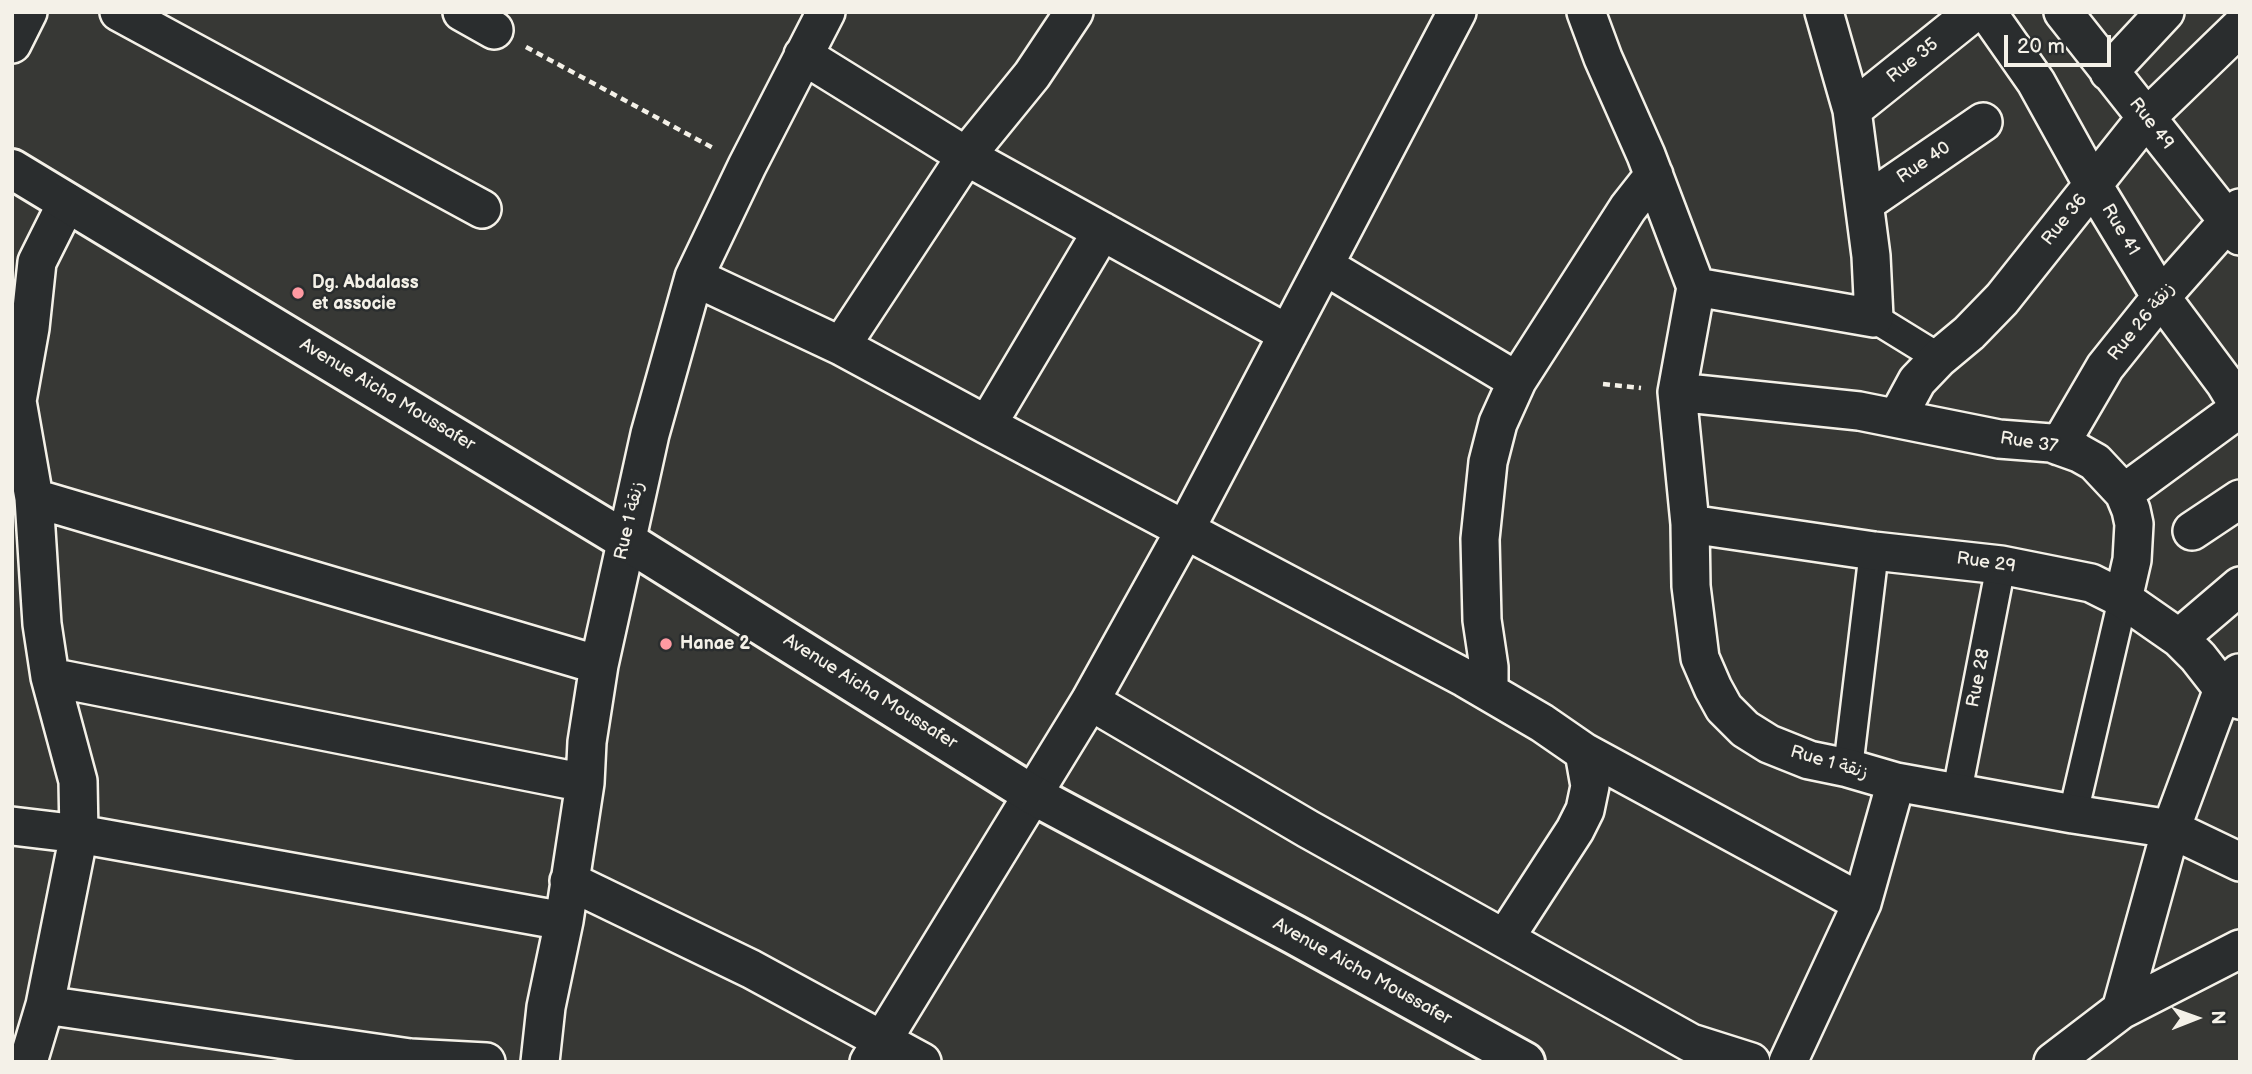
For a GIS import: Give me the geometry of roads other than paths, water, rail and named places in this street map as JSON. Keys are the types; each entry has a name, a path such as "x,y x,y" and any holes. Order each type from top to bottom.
{"street":[{"path":"12,44 28,12"},
{"path":"119,12 482,209"},
{"path":"462,12 494,30"},
{"name":"Rue 1 زنقة","path":"540,1062 546,1007 564,921 599,665 650,434 695,278 747,166 826,12"},
{"path":"841,346 966,156 1032,75 1074,12"},
{"path":"875,1051 1090,701 1185,530 1457,12"},
{"path":"1586,12 1654,174 1696,287 1874,318 1939,358"},
{"path":"1824,12 1852,110 1871,256 1874,318"},
{"name":"Rue 35","path":"1852,110 1974,12"},
{"name":"Rue 41","path":"1987,12 2036,82 2093,185 2161,298 2236,392"},
{"name":"Rue 49","path":"2063,12 2146,118 2236,222"},
{"path":"2109,72 2165,12"},
{"name":"Rue 36","path":"1897,418 1917,381 2002,299 2146,118 2240,27"},
{"path":"803,55 966,156 1288,334"},
{"name":"Rue 40","path":"1865,203 1983,122"},
{"name":"Avenue Aicha Moussafer","path":"12,169 625,540 1033,795 1525,1062"},
{"path":"1489,692 1489,667 1482,620 1480,539 1488,462 1494,436 1517,381 1628,208 1654,174"},
{"path":"29,1062 45,1005 79,834 78,781 50,677 27,622 34,498 15,400 30,328 37,262 67,202"},
{"name":"Rue 26 زنقة","path":"2059,446 2105,367 2161,298 2236,222"},
{"path":"987,425 1102,231"},
{"path":"1325,266 1517,381"},
{"path":"695,278 841,346 1489,692 1584,752 1863,903"},
{"name":"Rue 1 زنقة","path":"1696,287 1676,392 1689,524 1691,586 1700,658 1724,708 1745,729 1769,744 1810,760 1896,782 2171,829 2240,862"},
{"name":"Rue 37","path":"1676,392 1751,398 1897,418 1999,439 2059,446 2095,462 2124,493 2131,510 2134,524 2132,560 2073,814"},
{"path":"2124,493 2236,392"},
{"path":"34,498 599,665"},
{"path":"2192,531 2240,499"},
{"name":"Rue 29","path":"1689,524 1874,551 2001,565 2091,583 2123,599 2179,638 2234,687"},
{"path":"1848,768 1874,551"},
{"name":"Rue 28","path":"1957,792 2001,565"},
{"path":"2179,638 2240,586"},
{"path":"50,677 584,783"},
{"path":"2121,1010 2171,829 2234,687"},
{"path":"1090,701 1308,829 1505,939 1688,1052 1751,1062"},
{"path":"1505,939 1585,810 1590,786 1584,752"},
{"path":"1788,1062 1863,903 1896,782"},
{"path":"12,826 79,834 564,921"},
{"path":"569,881 751,969 875,1051 922,1062"},
{"path":"2053,1062 2121,1010 2240,949"},
{"path":"45,1005 339,1054 486,1062"}],"place":[{"name":"Dg. Abdalass et associe","path":"298,293"},
{"name":"Hanae 2","path":"666,644"}]}
